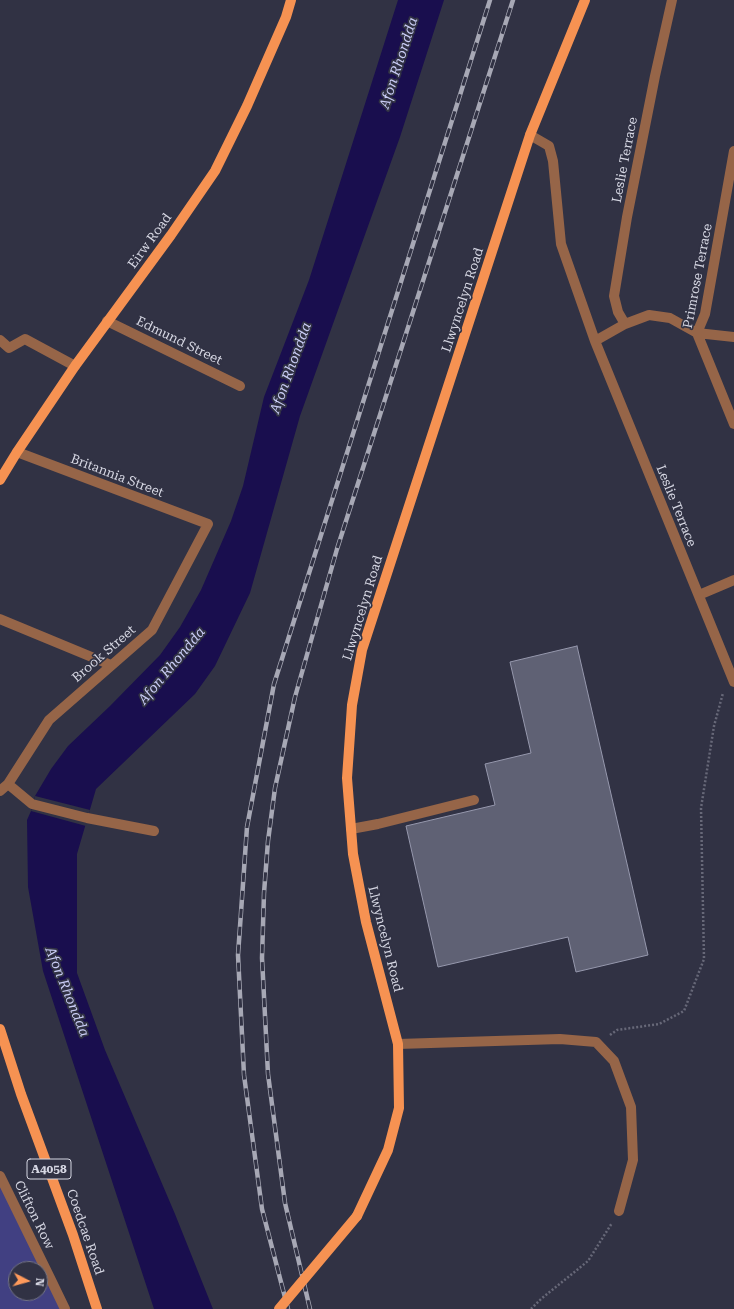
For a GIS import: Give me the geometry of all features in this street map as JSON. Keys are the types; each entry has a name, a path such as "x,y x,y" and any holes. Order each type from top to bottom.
{"main road":[{"name":"Eirw Road","path":"0,480 75,366 171,235 215,171 253,92 286,17 291,0"},
{"name":"Llwyncelyn Road","path":"279,1309 357,1216 388,1150 399,1108 398,1044 366,922 353,854 347,778 352,705 362,650 530,135 585,0"},
{"name":"Coedcae Road","path":"0,1028 21,1094 73,1234 97,1309"}],"street":[{"name":"Leslie Terrace","path":"625,324 618,312 614,296 627,217 655,76 672,0"},
{"name":"Leslie Terrace","path":"530,135 549,146 553,161 561,244 595,341 734,682"},
{"name":"Primrose Terrace","path":"734,151 705,314 697,332 734,424"},
{"path":"595,341 625,324 649,315 670,318 697,332 734,337"},
{"name":"Edmund Street","path":"107,321 240,386"},
{"path":"0,340 9,348 25,339 75,366"},
{"name":"Britannia Street","path":"17,452 208,524"},
{"name":"Brook Street","path":"0,791 8,784 50,720 152,630 208,524"},
{"path":"698,595 734,580"},
{"path":"0,620 111,666"},
{"path":"8,784 32,804 88,818 154,831"},
{"path":"351,829 378,824 474,800"},
{"path":"398,1044 560,1039 596,1042 614,1061 631,1107 633,1160 619,1211"},
{"name":"Clifton Row","path":"0,1176 65,1309"}],"path":[{"path":"596,1042 601,1041 617,1030 659,1024 684,1011 704,959 701,808 714,726 729,669"},
{"path":"531,1309 541,1299 588,1261 619,1211"}],"shaded area":[{"path":"0,1176 42,1261 8,1261 8,1301 48,1301 48,1274 65,1309 0,1309"}],"water":[{"name":"Afon Rhondda","path":"398,0 444,0 400,137 300,416 250,593 215,666 195,694 96,789 77,854 77,973 105,1050 175,1214 213,1309 154,1309 43,971 28,887 27,820 35,796 51,769 68,746 160,655 180,627 201,590 231,521 243,486 264,397 309,280"}],"pier":[{"path":"35,796 90,810 86,826 31,811"}],"building":[{"path":"577,646 648,955 576,972 568,937 438,967 406,826 495,805 485,764 531,753 510,662"}],"railway":[{"path":"288,1309 262,1209 244,1075 238,955 247,827 274,684 490,0"},
{"path":"310,1309 285,1203 268,1074 262,958 264,893 268,841 275,788 295,697 337,549 513,0"}]}
